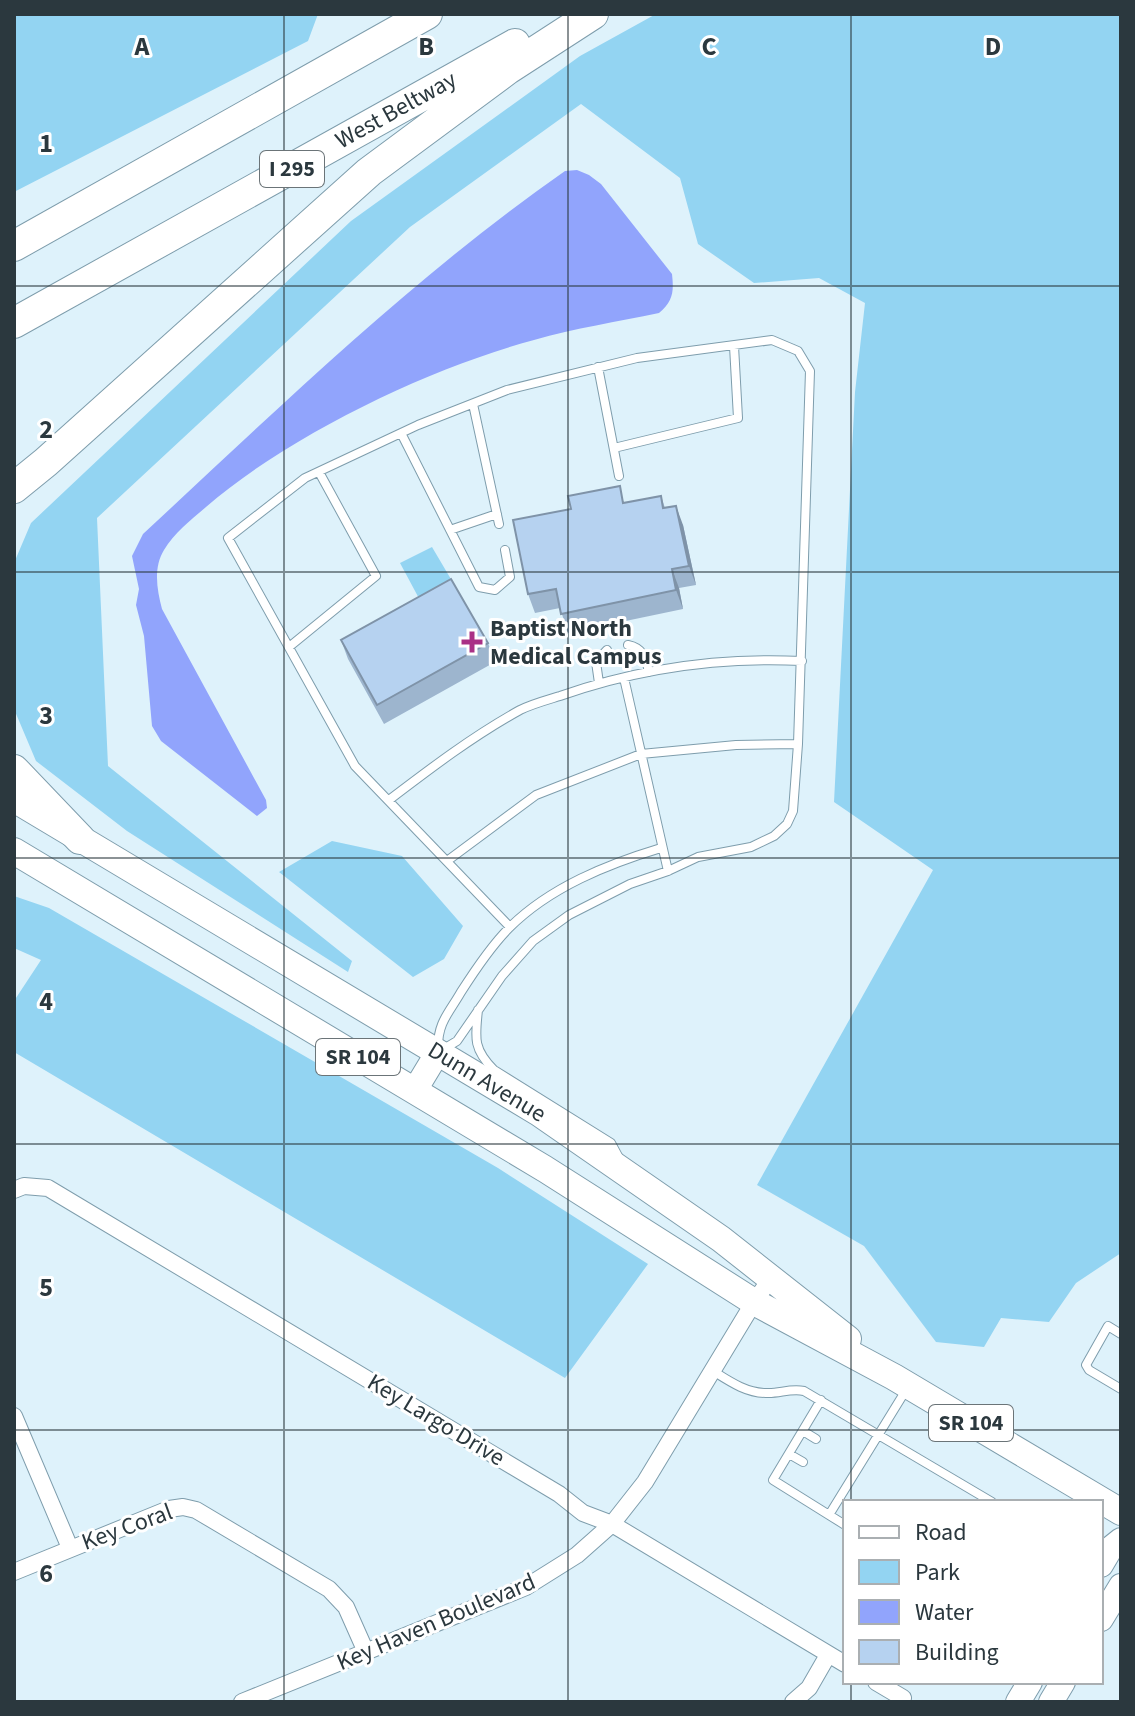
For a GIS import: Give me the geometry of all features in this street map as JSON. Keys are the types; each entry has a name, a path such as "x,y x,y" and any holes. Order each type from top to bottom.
{"highway":[{"path":"14,246 427,14"},
{"name":"West Beltway","path":"14,323 569,14"},
{"path":"14,488 369,172 508,69 593,14"},
{"path":"14,500 46,462"},
{"path":"14,770 80,839"}],"main road":[{"name":"Dunn Avenue","path":"14,799 539,1113 772,1277 901,1382"},
{"name":"Dunn Avenue","path":"14,851 545,1169 754,1302 901,1382 1101,1500"},
{"name":"Dunn Avenue","path":"1103,1501 1121,1512"}],"street":[{"path":"415,1090 438,1052"},
{"name":"Key Largo Drive","path":"19,1188 48,1188 559,1494 583,1513 612,1524 843,1663"},
{"name":"Key Haven Boulevard","path":"242,1702 526,1587 577,1555 612,1524 645,1482 772,1277"},
{"name":"Key Coral","path":"14,1416 70,1548 169,1509 183,1507 196,1510 329,1589 346,1607 366,1652"},
{"path":"1103,1562 1111,1548 1121,1540"},
{"path":"14,1572 70,1548"},
{"path":"1103,1616 1121,1586"},
{"path":"793,1702 809,1688 828,1655"},
{"path":"879,1684 903,1698"},
{"path":"1018,1702 1029,1684"},
{"path":"1051,1702 1062,1684"}],"lane":[{"path":"438,1052 457,1041 479,1006 533,941 569,915 630,884 698,857 740,850 774,836 787,824 793,811 798,744 810,371 798,351 772,340 637,358 507,390 401,433 305,478 228,538 355,766 510,927"},
{"path":"614,448 738,418 734,346"},
{"path":"598,367 619,476"},
{"path":"473,404 499,524"},
{"path":"401,433 479,587 495,590 510,577 505,550"},
{"path":"289,647 376,576 319,472"},
{"path":"450,530 497,514"},
{"path":"628,645 636,646 643,653 649,672"},
{"path":"599,683 596,662 607,650"},
{"path":"389,800 458,747 521,709 599,683 649,672 723,663 802,661"},
{"path":"624,678 668,871"},
{"path":"447,861 536,795 641,754 736,745 798,744"},
{"path":"438,1052 438,1029 473,974 510,927 579,879 621,860 661,848"},
{"path":"479,1006 475,1035 484,1060 494,1070 611,1143 625,1171"},
{"path":"1121,1334 1108,1326 1086,1365 1089,1370 1121,1389"},
{"path":"712,1371 742,1388 766,1393 793,1389 804,1391 989,1500"},
{"path":"829,1515 878,1435 901,1382"},
{"path":"821,1400 773,1480 843,1524"},
{"path":"803,1431 816,1439"},
{"path":"789,1454 803,1462"},
{"path":"850,1459 860,1466"},
{"path":"836,1482 846,1488"}],"green space":[{"path":"14,14 318,14 308,41 14,192"},
{"path":"656,14 1121,14 1121,1253 1076,1283 1049,1322 1001,1318 984,1347 936,1342 864,1246 757,1185 933,870 834,802 855,392 865,303 819,278 754,283 698,244 680,178 581,104 410,227 97,518 108,766 352,961 348,972 127,831 36,761 14,709 14,563 31,523 351,221 580,56"},
{"path":"432,547 455,586 422,604 400,563"},
{"path":"332,841 402,856 463,926 444,959 413,977 279,872"},
{"path":"14,896 49,908 498,1168 648,1264 565,1378 14,1052 14,1001 41,960 14,948"}],"water":[{"path":"577,170 601,184 672,274 672,296 659,313 565,332 493,352 362,407 278,454 240,480 183,527 161,557 157,579 162,609 266,800 267,808 257,816 161,741 152,726 144,636 136,605 139,589 132,556 143,534 401,299 509,212 565,171"}],"building":[{"path":"620,486 623,503 661,496 663,508 676,506 689,566 672,569 676,590 561,614 556,589 528,594 513,520 571,509 568,496"},
{"path":"451,579 488,643 377,705 341,640"}],"place":[{"name":"Baptist North Medical Campus","path":"472,642"}]}
